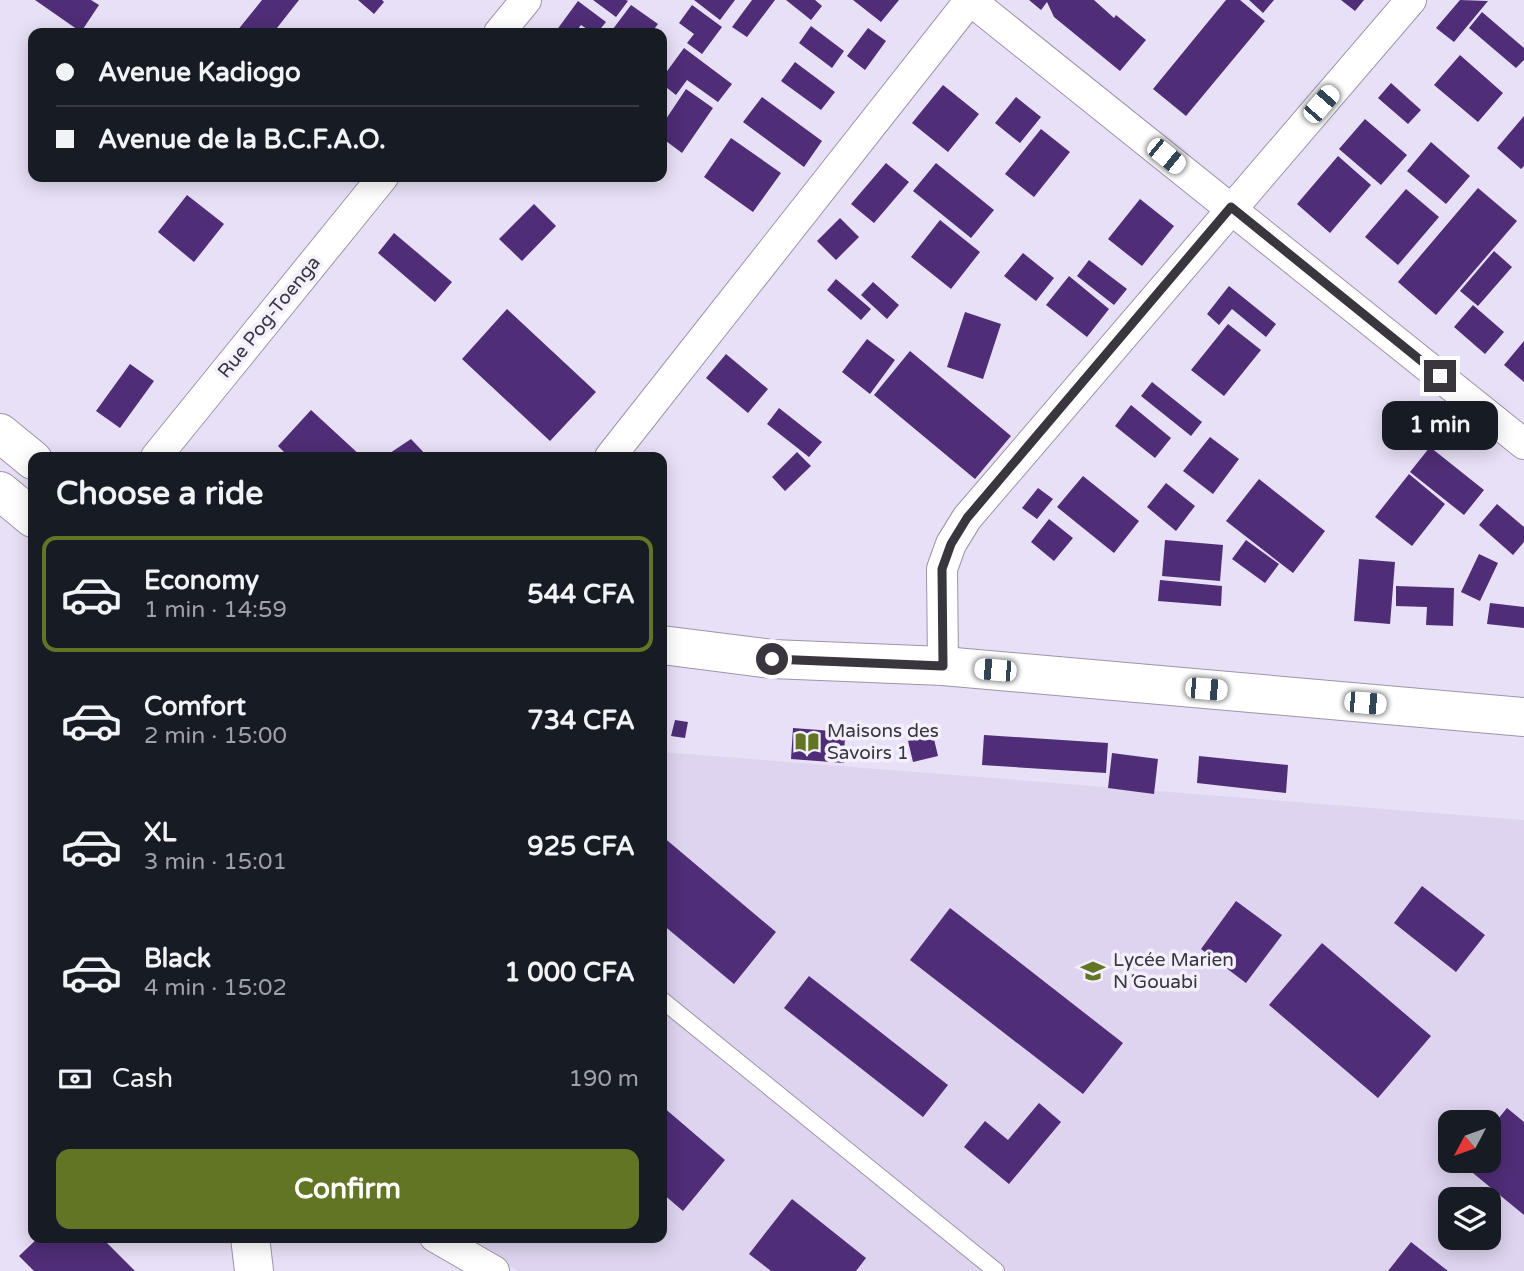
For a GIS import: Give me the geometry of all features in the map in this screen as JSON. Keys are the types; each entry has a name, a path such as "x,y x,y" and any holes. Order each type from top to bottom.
{"main road":[{"path":"0,433 28,456"},
{"path":"0,491 28,514"},
{"path":"667,646 772,659 943,666 1524,717"},
{"path":"251,1243 254,1271"}],"street":[{"path":"503,28 526,0"},
{"path":"614,452 970,0 1524,444"},
{"path":"943,666 942,569 951,544 967,518 1411,0"},
{"name":"Rue Pog-Toenga","path":"160,452 379,182"},
{"path":"445,1243 494,1271"}],"lane":[{"path":"667,1004 996,1271"}],"shaded area":[{"name":"Lycée Marien N´Gouabi","path":"667,752 1524,820 1524,1271 518,1271 471,1243 667,1243"}],"building":[{"path":"35,0 91,0 99,5 84,28 75,28"},
{"path":"262,0 299,0 277,28 239,28"},
{"path":"358,0 382,0 384,2 374,14"},
{"path":"593,0 626,0 628,1 616,17"},
{"path":"694,0 735,0 720,20"},
{"path":"752,0 775,0 747,37 732,27"},
{"path":"786,0 815,0 822,6 811,20"},
{"path":"853,0 899,0 881,22"},
{"path":"1029,0 1094,0 1146,40 1120,71 1054,17 1047,2 1041,10"},
{"path":"1226,0 1240,0 1265,21 1186,116 1153,89"},
{"path":"1249,0 1274,0 1263,13"},
{"path":"1341,0 1364,0 1355,11"},
{"path":"1460,0 1488,1 1454,42 1436,28"},
{"path":"578,1 606,22 601,28 586,28 581,25 579,28 558,28"},
{"path":"631,5 658,24 655,28 614,28"},
{"path":"692,5 722,27 702,54 687,43 694,34 679,23"},
{"path":"1482,12 1524,48 1524,60 1516,68 1469,28"},
{"path":"811,26 844,51 832,68 799,43"},
{"path":"868,28 886,41 865,70 847,56"},
{"path":"684,48 732,84 718,102 687,80 676,95 667,88 667,71"},
{"path":"1460,55 1503,93 1478,122 1434,85"},
{"path":"795,62 835,92 821,110 781,81"},
{"path":"1391,83 1421,110 1408,124 1378,98"},
{"path":"943,85 979,114 948,152 912,123"},
{"path":"686,89 713,108 682,153 667,142 667,118"},
{"path":"762,97 822,141 804,167 743,122"},
{"path":"1016,97 1041,117 1020,143 995,123"},
{"path":"1524,116 1524,166 1521,169 1497,148"},
{"path":"1365,119 1407,155 1381,185 1339,149"},
{"path":"1041,129 1070,152 1034,197 1005,174"},
{"path":"731,138 781,173 753,212 704,177"},
{"path":"1431,142 1470,176 1446,204 1407,171"},
{"path":"1338,156 1371,185 1330,233 1297,204"},
{"path":"886,163 909,182 874,223 851,204"},
{"path":"936,163 994,210 971,238 913,191"},
{"path":"1478,188 1517,221 1436,315 1398,282"},
{"path":"1406,189 1439,217 1398,265 1365,237"},
{"path":"187,195 224,224 194,262 158,232"},
{"path":"1140,199 1174,226 1142,266 1108,239"},
{"path":"534,204 556,226 522,261 499,239"},
{"path":"840,218 859,237 836,260 817,241"},
{"path":"940,220 980,252 951,289 911,257"},
{"path":"394,233 452,282 435,302 378,253"},
{"path":"1494,251 1512,267 1478,306 1460,291"},
{"path":"1023,253 1054,278 1036,301 1004,276"},
{"path":"1089,260 1127,289 1114,305 1077,276"},
{"path":"1069,276 1109,309 1087,337 1046,305"},
{"path":"836,279 871,309 861,320 827,290"},
{"path":"873,282 899,305 887,319 861,295"},
{"path":"1229,286 1276,324 1266,337 1232,309 1219,325 1207,314"},
{"path":"1473,305 1504,332 1485,354 1454,327"},
{"path":"507,309 596,392 550,441 462,359"},
{"path":"965,312 1001,324 983,379 947,367"},
{"path":"1228,324 1261,350 1224,396 1191,370"},
{"path":"867,339 895,360 870,394 842,372"},
{"path":"1524,341 1524,382 1504,365"},
{"path":"910,351 1011,436 975,479 874,395"},
{"path":"726,354 768,389 748,413 706,378"},
{"path":"130,364 154,381 120,428 96,411"},
{"path":"1152,382 1202,422 1191,436 1141,396"},
{"path":"1131,405 1171,438 1155,458 1115,426"},
{"path":"779,408 822,442 809,457 767,424"},
{"path":"311,410 357,452 284,452 278,446"},
{"path":"1210,437 1239,459 1213,494 1183,471"},
{"path":"411,439 423,452 392,452"},
{"path":"1430,447 1484,490 1464,515 1410,472"},
{"path":"797,452 811,466 785,491 772,477"},
{"path":"1409,474 1445,504 1412,546 1375,517"},
{"path":"1083,476 1139,521 1114,553 1057,507"},
{"path":"1259,479 1325,531 1293,573 1226,521"},
{"path":"1166,483 1195,506 1176,531 1147,507"},
{"path":"1038,488 1053,499 1037,519 1022,508"},
{"path":"1497,504 1524,527 1524,542 1513,555 1479,525"},
{"path":"1049,519 1073,538 1054,561 1031,542"},
{"path":"1165,540 1223,545 1220,581 1162,576"},
{"path":"1246,540 1279,564 1265,583 1232,559"},
{"path":"1479,554 1498,563 1480,601 1461,592"},
{"path":"1359,559 1395,562 1390,624 1354,621"},
{"path":"1160,580 1222,586 1221,606 1158,601"},
{"path":"1396,586 1454,588 1453,626 1426,625 1427,607 1396,606"},
{"path":"1490,603 1524,607 1524,628 1487,624"},
{"path":"675,720 688,722 685,738 671,736"},
{"path":"793,728 845,732 844,763 791,759"},
{"path":"933,735 938,756 913,762 908,741"},
{"path":"984,735 1108,743 1106,773 982,765"},
{"path":"1112,753 1158,759 1154,794 1108,788"},
{"path":"1199,756 1288,765 1286,793 1197,783"},
{"path":"667,840 776,932 734,984 667,928"},
{"path":"1422,886 1485,935 1456,972 1394,923"},
{"path":"1236,901 1282,935 1246,983 1201,949"},
{"path":"950,908 1123,1043 1083,1094 910,960"},
{"path":"1322,943 1431,1036 1378,1098 1269,1005"},
{"path":"809,976 948,1085 923,1117 784,1008"},
{"path":"1039,1103 1061,1122 1009,1184 964,1147 985,1121 1008,1140"},
{"path":"1507,1108 1524,1122 1524,1215 1501,1196 1501,1187 1490,1187 1473,1173 1502,1172 1502,1114"},
{"path":"667,1110 725,1160 683,1211 667,1197"},
{"path":"792,1199 866,1258 856,1271 771,1271 749,1254"},
{"path":"1411,1242 1448,1271 1388,1271"},
{"path":"33,1243 107,1243 135,1271 34,1271 19,1256"}],"place":[{"name":"Maisons des Savoirs 1","path":"807,742"},
{"name":"Lycée Marien N´Gouabi","path":"1093,971"}],"route":[{"path":"772,659 943,666 942,569 951,544 967,518 1231,207 1440,376"}]}
